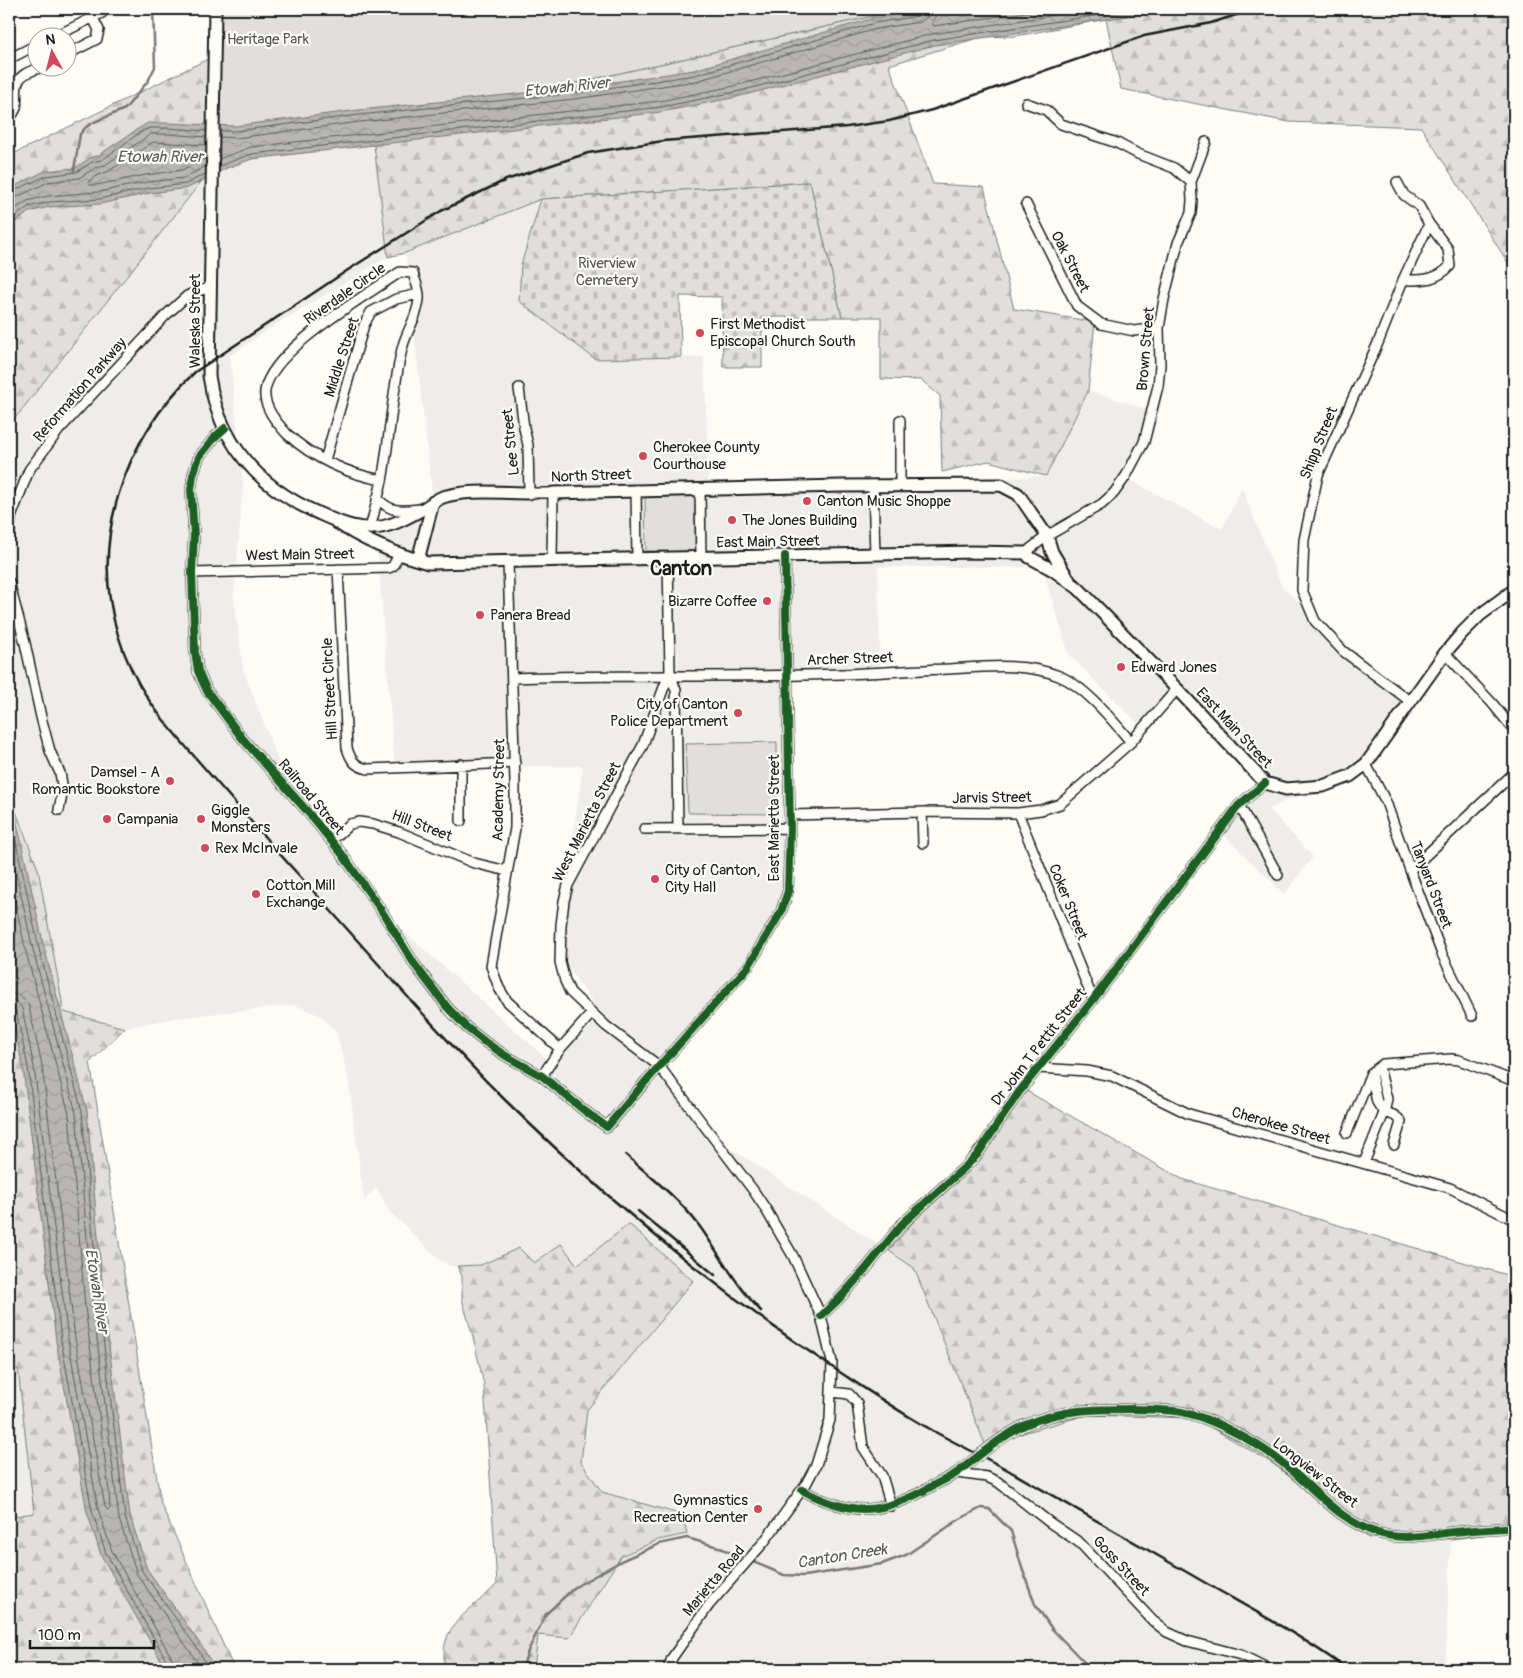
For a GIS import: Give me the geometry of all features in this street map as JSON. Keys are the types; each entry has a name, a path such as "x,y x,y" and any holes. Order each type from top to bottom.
{"main road":[{"name":"Waleska Street","path":"215,9 209,376 215,403 235,447 246,462 272,487 307,508 336,522 370,529 389,526"},
{"name":"North Street","path":"553,493 636,490 1001,485 1018,494 1046,536"},
{"name":"North Street","path":"389,526 450,495 529,493"},
{"path":"418,560 429,505"},
{"name":"West Main Street","path":"336,522 353,533 399,554 418,560 437,564 508,562"},
{"name":"East Main Street","path":"1046,536 1052,552 1069,580 1177,689 1265,783 1286,790 1323,786 1350,776 1366,764 1445,653 1462,633 1480,615 1514,590"},
{"name":"East Main Street","path":"508,562 973,552 1028,553 1029,557 1069,580"}],"street":[{"path":"72,28 102,13 104,9"},
{"path":"78,48 97,38 99,30 92,18"},
{"path":"9,58 28,49"},
{"path":"9,117 14,114 17,103 17,82 23,75 28,73"},
{"path":"1026,103 1046,110 1061,124 1117,143 1138,154 1174,168 1191,182 1206,142"},
{"name":"Brown Street","path":"1046,536 1102,504 1114,493 1134,463 1144,442 1158,386 1160,365 1159,328 1172,264 1178,243 1191,213 1191,182"},
{"path":"1397,182 1404,195 1419,206 1429,224 1448,250 1450,266 1442,275 1436,277 1403,280"},
{"name":"Oak Street","path":"1026,204 1077,306 1101,324 1134,331 1159,328"},
{"name":"Shipp Street","path":"1411,702 1343,651 1315,621 1302,590 1304,540 1318,474 1429,224"},
{"name":"Riverdale Circle","path":"382,480 359,476 306,450 274,419 267,406 264,393 267,382 277,364 325,323 400,272 413,273 419,294"},
{"name":"Reformation Parkway","path":"9,538 11,517 29,470 59,430 166,315 188,296 198,290 210,288"},
{"path":"370,529 382,480 389,421 401,350 406,332 414,321 419,294"},
{"name":"Middle Street","path":"325,460 364,325 371,312 396,299 419,294"},
{"name":"Lee Street","path":"519,388 528,445 529,493"},
{"path":"900,420 900,486"},
{"name":"Railroad Street","path":"225,428 204,450 196,465 191,490 194,535 192,572 196,661 207,691 242,738 307,812 359,878 415,965 447,1007 466,1027 506,1056 542,1076 607,1127 659,1066"},
{"path":"873,486 875,555"},
{"path":"700,489 701,558"},
{"path":"636,490 637,559"},
{"name":"North Street","path":"529,493 553,493"},
{"path":"552,560 553,493"},
{"path":"377,498 385,506 394,510 429,505"},
{"path":"1028,553 1030,549 1046,536"},
{"name":"West Main Street","path":"192,572 389,568 393,566 399,554"},
{"name":"East Marietta Street","path":"659,1066 748,967 781,912 788,891 790,815 785,556"},
{"path":"668,558 670,674 676,690 678,828"},
{"name":"Academy Street","path":"508,562 515,763 515,828 491,966 493,975 507,1001 560,1049"},
{"name":"Hill Street Circle","path":"338,569 346,739 350,758 356,765 368,769 515,763"},
{"path":"9,582 25,643 41,718 50,751 60,773 62,790 59,810"},
{"path":"1445,653 1492,703 1514,730"},
{"name":"Archer Street","path":"512,678 670,674 842,674 976,667 1022,668 1061,676 1077,686 1131,742"},
{"name":"West Marietta Street","path":"670,674 643,745 568,885 561,925 560,962 570,992 606,1026 659,1066 766,1208 793,1256 821,1316"},
{"name":"Jarvis Street","path":"790,815 922,812 1018,813 1041,810 1060,804 1131,742 1177,689"},
{"path":"461,821 462,764"},
{"name":"Tanyard Street","path":"1366,764 1386,802 1442,954 1472,1016"},
{"path":"1410,870 1514,773"},
{"name":"Dr John T Pettit Street","path":"821,1316 858,1278 902,1224 977,1155 1019,1092 1093,1000 1239,805 1265,783"},
{"path":"1239,805 1278,875"},
{"path":"922,812 923,842"},
{"name":"Coker Street","path":"1018,813 1093,1000"},
{"name":"Hill Street","path":"331,842 350,824 359,822 373,824 400,832 474,862 507,871"},
{"path":"644,829 790,828"},
{"path":"542,1076 560,1049 592,1013"},
{"path":"1347,1133 1371,1073 1383,1064 1459,1060 1514,1081"},
{"path":"1364,1163 1384,1114 1387,1099 1379,1067"},
{"name":"Cherokee Street","path":"1038,1068 1087,1071 1112,1076 1189,1114 1450,1188 1514,1220"},
{"path":"1371,1073 1377,1102 1384,1114"},
{"path":"1384,1114 1389,1113 1397,1116 1401,1122 1394,1145"},
{"name":"Marietta Road","path":"668,1669 672,1658 692,1629 764,1542 802,1490 816,1465 830,1420 832,1392 832,1362 821,1316"},
{"path":"832,1392 849,1394 857,1403 863,1447 882,1476 891,1506"},
{"name":"Longview Street","path":"802,1490 820,1500 843,1507 861,1509 891,1506 905,1502 957,1474 1003,1438 1026,1425 1050,1416 1088,1409 1177,1411 1203,1418 1263,1450 1289,1468 1321,1499 1366,1529 1390,1536 1414,1537 1514,1526"},
{"name":"Goss Street","path":"957,1474 986,1477 998,1482 1048,1522 1080,1542 1128,1591 1153,1620 1167,1632 1187,1641 1242,1655 1269,1669"}],"shaded area":[{"path":"372,129 388,257 267,330 230,356 243,486 234,597 243,669 285,779 373,904 556,1067 592,1001 556,950 583,766 395,767 376,531 433,500 405,253 541,199 521,265 595,359 704,357 709,487 857,486 1046,476 1087,390 1156,412 1130,480 1222,529 1242,488 1282,587 1411,702 1370,767 1323,784 1269,809 1313,857 1284,894 1221,832 1263,774 1180,688 1143,728 1069,655 1042,567 878,567 880,669 788,671 792,901 662,1067 724,1144 914,1268 985,1444 1086,1415 1195,1418 1272,1463 1369,1538 1451,1538 1445,1669 534,1669 538,1635 569,1638 621,1556 658,1540 687,1534 683,1515 602,1492 581,1462 586,1410 693,1281 577,1266 534,1263 519,1248 481,1265 451,1266 442,1262 388,1210 377,1188 364,1200 348,1077 337,1033 321,1016 294,1005 174,1018 125,1028 64,1012 38,869 10,796 9,426 212,168"},
{"path":"18,1369 34,1513 9,1517 9,1370"}],"green space":[{"name":"Heritage Park","path":"218,9 905,9 230,161 213,150"},
{"path":"905,9 1514,9 1514,272 1421,127 1289,122 1121,89 1106,19 1016,36 981,37 889,65 933,184 984,187 1014,309 1095,322 1088,391 1046,476 988,461 942,472 940,396 921,380 881,379 881,317 842,317 810,182 541,199 405,253 388,257 372,129"},
{"path":"216,55 212,168 9,426 9,156"},
{"name":"Riverview Cemetery","path":"810,182 842,317 762,317 762,367 723,367 722,297 680,296 681,357 595,359 519,301 521,265 541,199"},
{"path":"645,495 695,495 695,552 646,551"},
{"path":"9,695 10,796 38,869 64,1012 125,1028 90,1062 161,1504 234,1669 9,1669 9,1517 34,1513 18,1369 9,1370"},
{"path":"777,742 777,814 689,813 685,744"},
{"path":"1023,1089 1182,1179 1514,1277 1514,1531 1451,1539 1369,1538 1272,1463 1195,1418 1086,1415 985,1444 914,1268 889,1251"},
{"path":"629,1224 693,1281 587,1410 581,1462 602,1492 683,1515 687,1534 658,1540 621,1556 569,1638 538,1635 534,1669 444,1669 445,1643 452,1628 464,1614 497,1584 484,1385 462,1299 462,1276 457,1266 481,1265 519,1248 534,1263 561,1244 577,1265"}],"water":[{"name":"Etowah River","path":"932,9 1174,9 935,45 737,97 661,112 252,159 227,168 188,188 150,193 100,204 49,207 29,212 9,227 9,189 45,171 75,168 90,158 99,155 148,123 235,126 359,110 574,88 694,70 874,18"},
{"name":"Etowah River","path":"9,786 44,947 87,1111 104,1305 130,1516 147,1569 203,1648 215,1669 166,1669 101,1555 87,1512 56,1341 23,1068 9,1000"}],"waterway":[{"path":"74,170 80,134 94,122 125,109 148,81 155,67 153,9"},
{"name":"Canton Creek","path":"522,1669 528,1651 546,1614 575,1587 623,1560 659,1544 687,1538 718,1547 784,1575 804,1576 882,1564 906,1555 960,1519 981,1508 989,1509 1011,1531 1035,1604 1052,1629 1084,1662 1095,1669"}],"railway":[{"path":"1255,9 1211,23 1144,36 932,110 889,121 847,127 663,141 588,153 506,180 441,211 348,270 195,372 170,399 149,428 132,460 119,493 111,528 108,563 110,599 125,656 144,692 166,724 451,1044 504,1099 581,1172 703,1274 788,1337 880,1399 1270,1620 1309,1643 1347,1669"},
{"path":"626,1155 690,1214 736,1280 761,1311"},
{"path":"638,1211 715,1275"}],"cycle path":[{"path":"225,428 199,457 193,475 191,490 194,535 192,573 195,652 198,671 207,691 242,738 307,811 342,854 381,910 415,965 447,1007 466,1027 485,1042 542,1076 607,1127 748,967 781,912 788,891 790,828 785,556"},
{"path":"821,1316 864,1271 902,1224 977,1155 1019,1092 1093,1000 1239,805 1265,783"},
{"path":"802,1490 838,1505 869,1509 884,1507 916,1495 952,1476 1007,1435 1038,1420 1065,1413 1105,1409 1176,1411 1221,1425 1252,1442 1279,1460 1331,1506 1353,1522 1378,1533 1389,1536 1410,1537 1514,1527"}],"place":[{"name":"First Methodist Episcopal Church South","path":"700,333"},
{"name":"Cherokee County Courthouse","path":"643,456"},
{"name":"Canton Music Shoppe","path":"807,501"},
{"name":"The Jones Building","path":"732,520"},
{"name":"Bizarre Coffee","path":"767,601"},
{"name":"Panera Bread","path":"480,615"},
{"name":"Edward Jones","path":"1121,667"},
{"name":"City of Canton Police Department","path":"738,713"},
{"name":"Damsel - A Romantic Bookstore","path":"170,781"},
{"name":"Campania","path":"107,819"},
{"name":"Giggle Monsters","path":"201,819"},
{"name":"Rex McInvale","path":"205,848"},
{"name":"City of Canton, City Hall","path":"655,879"},
{"name":"Cotton Mill Exchange","path":"256,894"},
{"name":"Gymnastics Recreation Center","path":"758,1509"}],"district":[{"name":"Canton","path":"681,568"}]}
